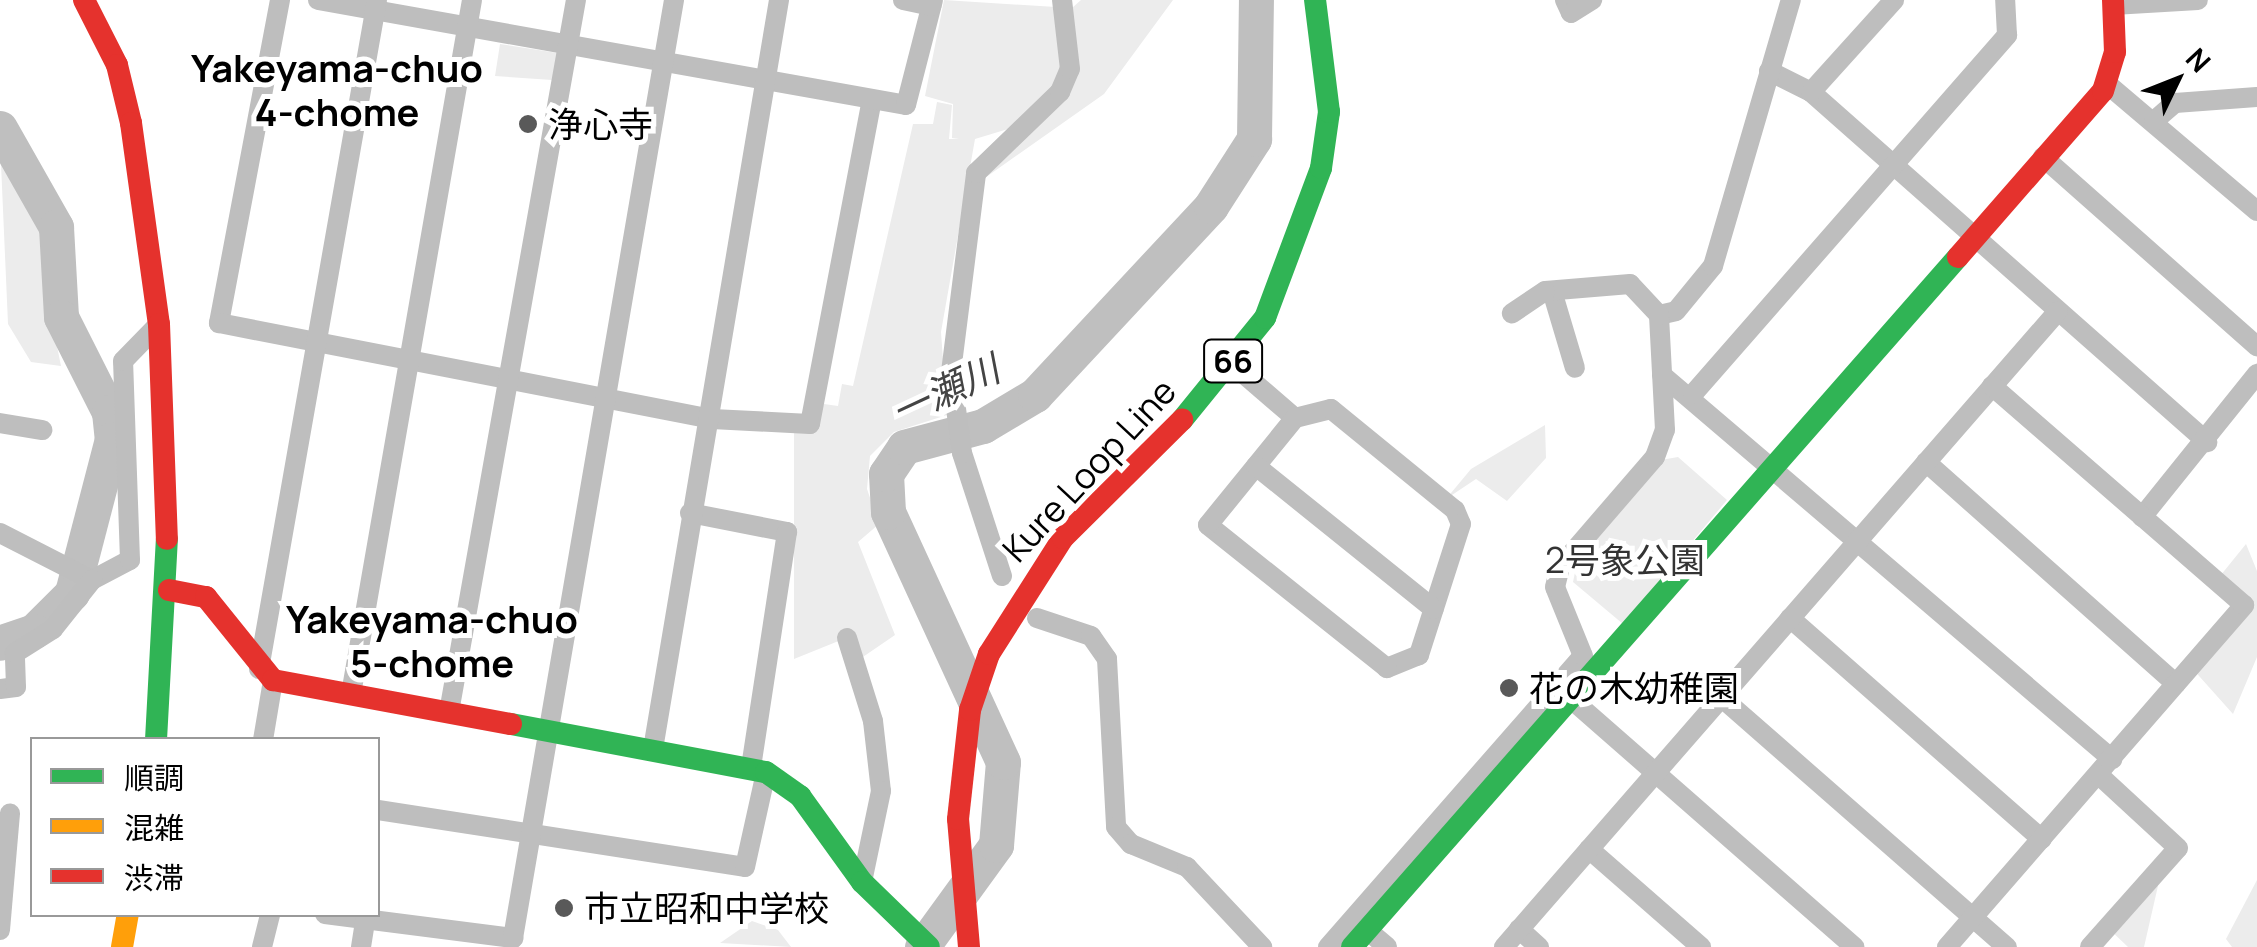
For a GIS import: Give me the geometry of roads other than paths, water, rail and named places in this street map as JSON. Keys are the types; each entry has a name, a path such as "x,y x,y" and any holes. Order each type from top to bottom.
{"street":[{"path":"84,0 117,65 130,123 159,324 169,590 156,737"},
{"path":"280,0 219,323 712,418 810,424 872,103"},
{"path":"318,0 376,5 466,28 665,60 872,103 906,105 932,3 903,0"},
{"path":"351,694 406,358 472,0"},
{"path":"450,712 576,0"},
{"path":"342,917 513,938 611,398 674,0"},
{"path":"653,750 690,513 712,418 772,82 779,0"},
{"path":"1002,576 962,453 951,372 976,173 1060,92 1070,69 1062,0"},
{"name":"Kure Loop Line","path":"969,940 960,846 963,748 989,654 1063,538 1231,363 1292,259 1320,168 1329,112 1314,0"},
{"path":"1564,0 1571,13 1592,0"},
{"path":"1659,314 1676,310 1713,266 1791,0"},
{"path":"1811,92 1894,0"},
{"path":"1693,394 2006,35 2005,0"},
{"path":"1387,947 1360,938 2106,83 2113,3 2198,0"},
{"path":"263,737 266,674 317,342 376,5"},
{"path":"1769,70 1811,92 2207,442"},
{"path":"2106,83 2257,210"},
{"path":"2154,120 2175,103 2257,98"},
{"path":"2044,157 2257,346"},
{"path":"1328,947 1583,656 1555,587 1560,567 1654,457 1665,430 1659,314 1630,284 1552,291 1512,313"},
{"path":"1552,291 1574,368"},
{"path":"1504,947 2058,311"},
{"path":"0,688 16,686 15,653 52,629 83,577 130,560 123,361 159,324"},
{"path":"1231,363 1295,418"},
{"path":"2142,517 2207,442 2257,374"},
{"path":"1662,375 1693,394 1858,540 2105,767 2178,848 2090,947"},
{"path":"1948,947 2244,604 1992,386"},
{"path":"1331,409 1455,510 1461,524 1419,655 1387,668 1208,525 1256,466 1295,418 1331,409"},
{"path":"0,424 42,430"},
{"path":"1926,462 2176,684"},
{"path":"1256,466 1434,610"},
{"path":"380,810 745,867 788,532 690,513"},
{"path":"0,533 83,577"},
{"path":"169,590 206,596 266,674 351,694 758,769 800,796 862,882 929,947"},
{"path":"1037,618 1091,636 1107,658 1116,827 1131,844 1188,867 1262,947"},
{"path":"1790,618 2042,839"},
{"path":"847,638 873,720 881,791 862,882"},
{"path":"1721,697 2007,947"},
{"path":"1570,698 1854,947"},
{"path":"0,930 10,814"},
{"path":"1589,849 1701,947"},
{"path":"122,947 127,917"},
{"path":"262,947 269,917"},
{"path":"361,947 364,921"},
{"path":"1519,929 1540,947"}],"waterway":[{"name":"一瀬川","path":"922,947 996,845 1003,762 888,512 886,474 904,447 983,426 1035,395 1211,206 1254,139 1256,0"},
{"path":"0,128 56,227 61,317 109,412 112,439 72,593 34,631 0,643"}],"place":[{"name":"浄心寺","path":"528,124"},
{"name":"花の木幼稚園","path":"1509,688"},
{"name":"市立昭和中学校","path":"564,908"}],"district":[{"name":"Yakeyama-chuo 4-chome","path":"337,90"},
{"name":"Yakeyama-chuo 5-chome","path":"432,641"}],"park label":[{"name":"2号象公園","path":"1625,560"}]}
